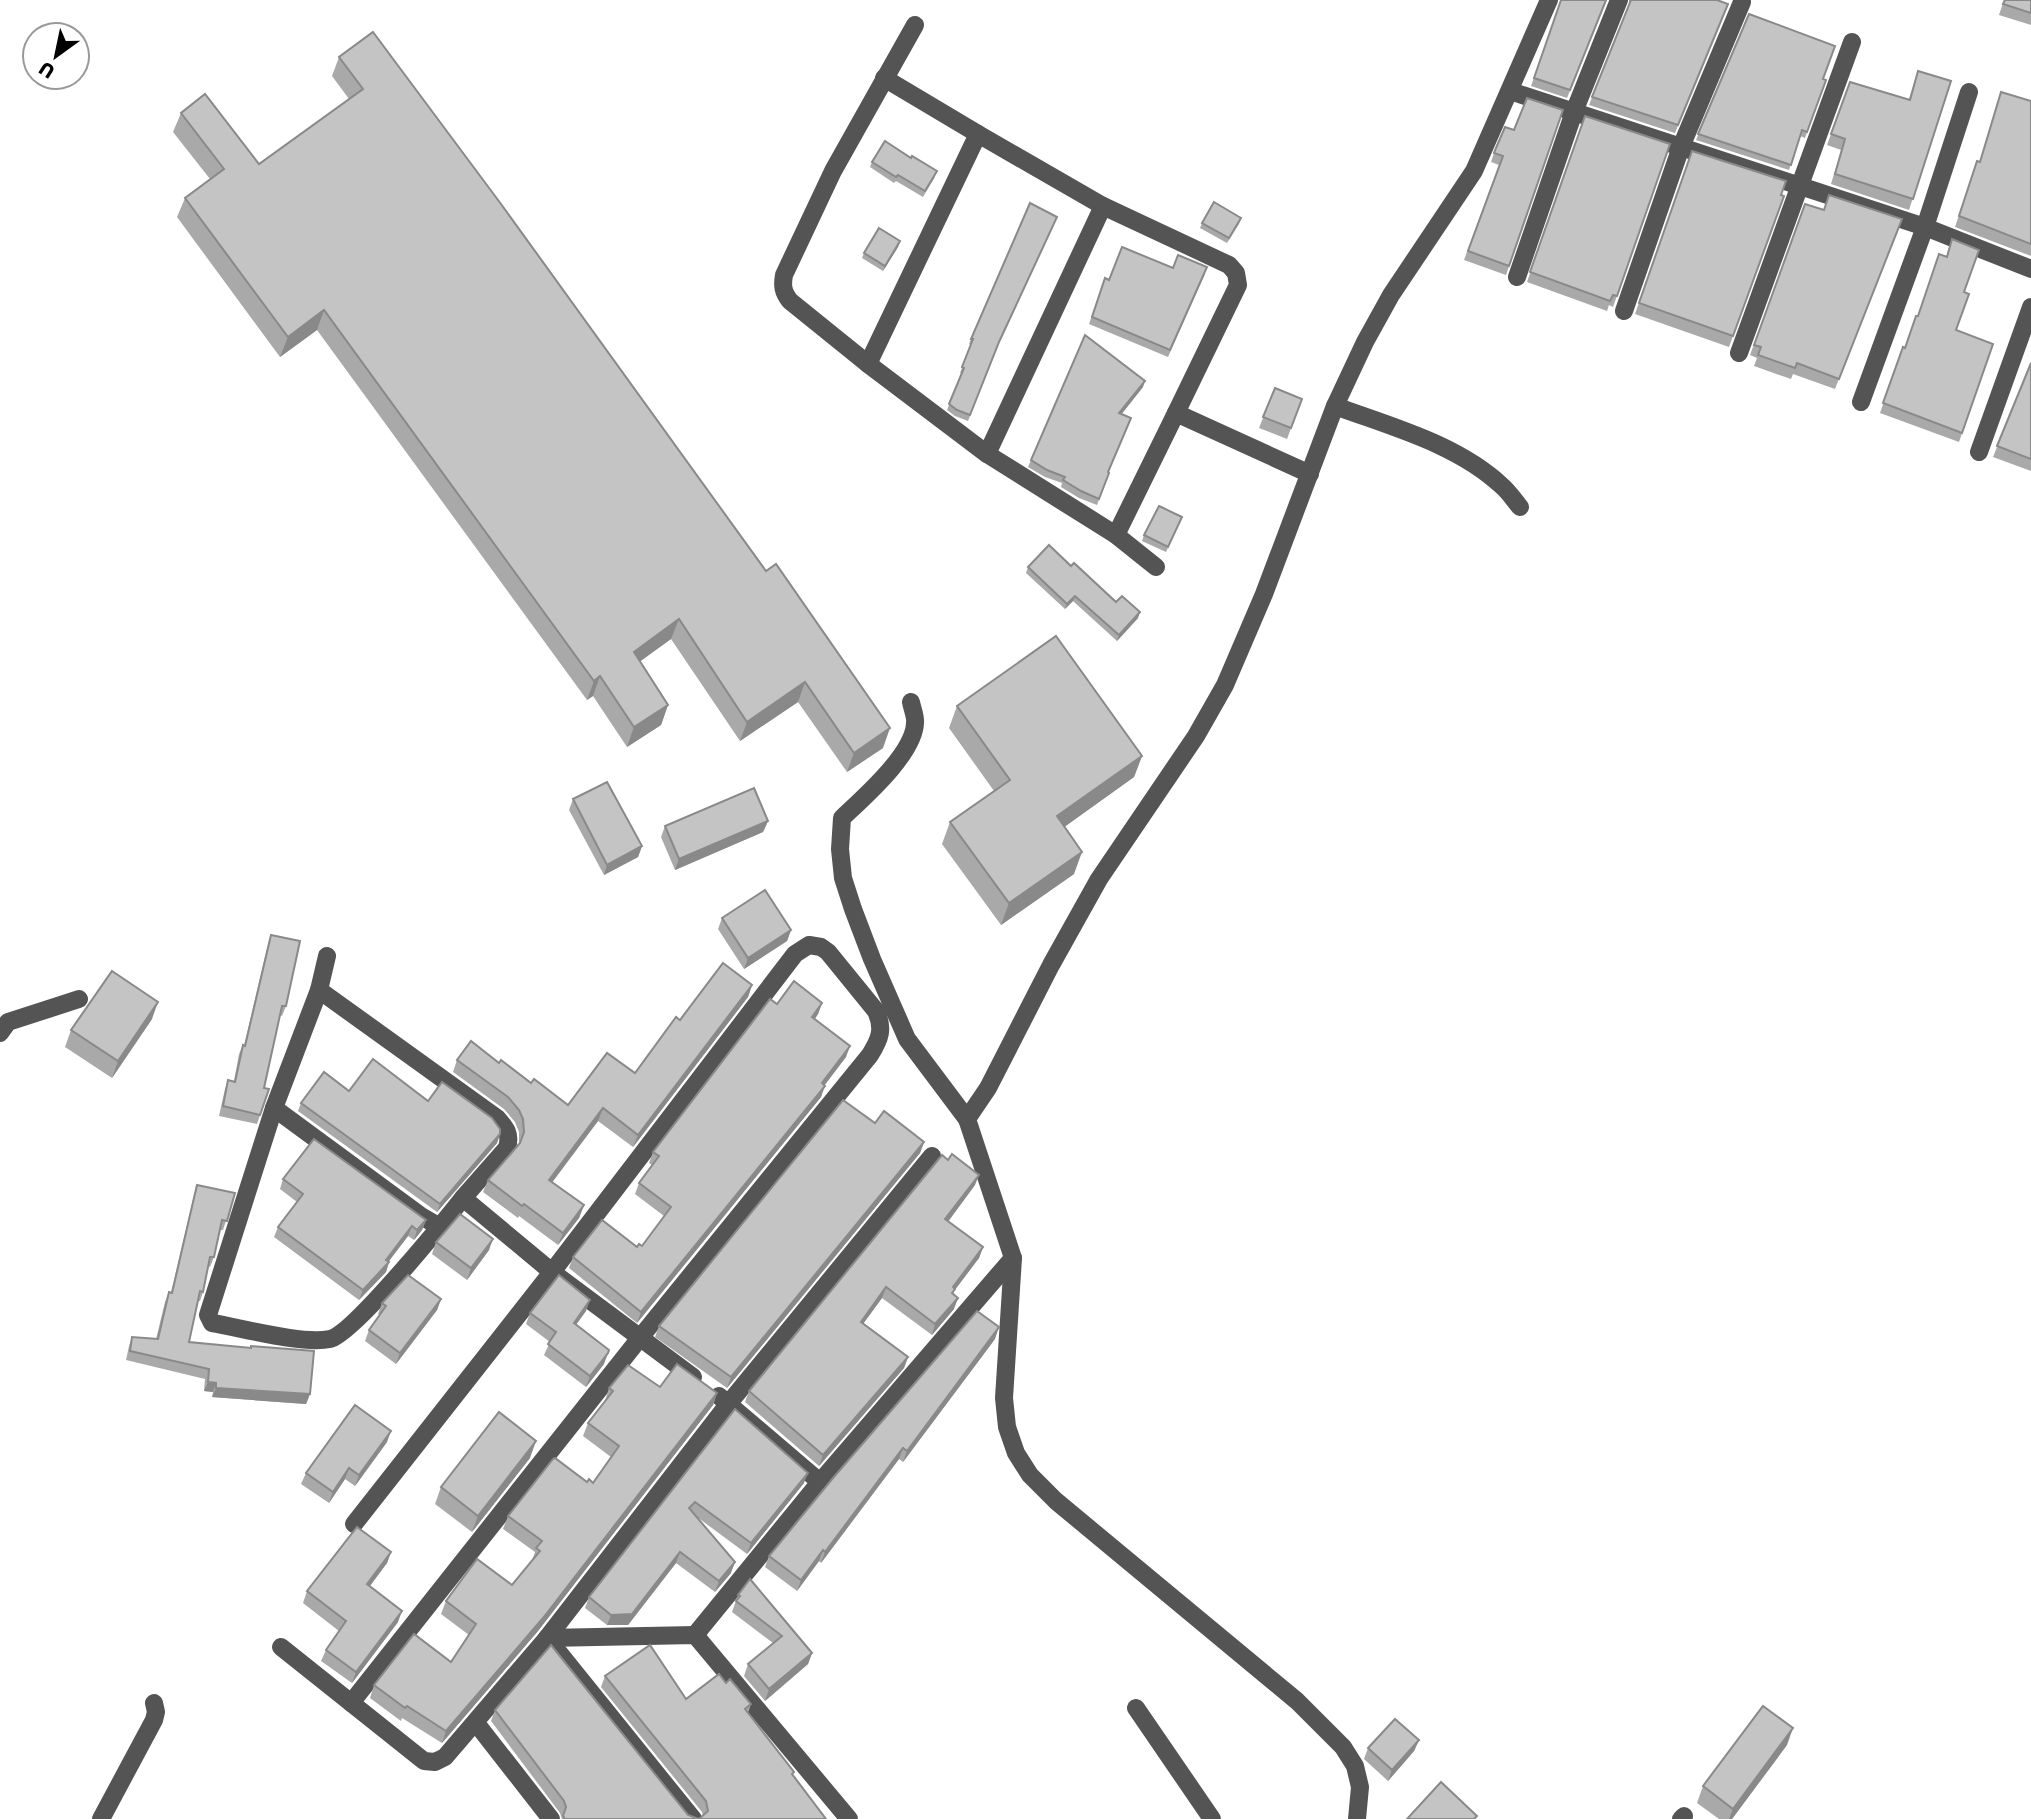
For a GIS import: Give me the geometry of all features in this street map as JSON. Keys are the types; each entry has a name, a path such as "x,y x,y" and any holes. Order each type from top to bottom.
{"street":[{"path":"967,1119 988,1088 1098,879 1196,736 1225,685 1264,594 1335,406 1365,342 1391,295 1474,171 1549,0"},
{"path":"1517,277 1574,112 1619,0"},
{"path":"1624,310 1681,147 1742,2"},
{"path":"915,25 833,171 784,275 784,293 867,364 987,454 1116,535 1156,567"},
{"path":"1739,353 1852,43"},
{"path":"884,78 1103,206 1229,265 1236,273 1238,285 1116,535"},
{"path":"1510,91 1925,227 2031,269"},
{"path":"1861,402 1925,227 1969,92"},
{"path":"867,364 978,134"},
{"path":"987,454 1103,206"},
{"path":"1979,452 2031,307"},
{"path":"1335,406 1438,445 1504,486 1520,507"},
{"path":"1176,413 1310,474"},
{"path":"911,702 915,723 911,741 896,761 842,818 843,878 853,909 907,1039 967,1119 1013,1258 1004,1398 1007,1427 1016,1453 1030,1475 1056,1501 1297,1701 1343,1747 1354,1766 1360,1787 1357,1819"},
{"path":"351,1703 639,1339 870,1055 878,1042 881,1022 876,1011 821,947 809,944 795,954 552,1272 354,1524"},
{"path":"319,990 497,1118 504,1126 509,1139 507,1148 362,1314 334,1338 314,1341 212,1323 208,1315 274,1108 319,990 327,956"},
{"path":"3,1023 79,999"},
{"path":"274,1108 421,1216 440,1227"},
{"path":"281,1647 424,1761 430,1763 445,1757 477,1723 547,1638 729,1403 932,1156"},
{"path":"463,1199 639,1339 729,1403 820,1482"},
{"path":"547,1638 695,1635 820,1482 1013,1258"},
{"path":"695,1635 849,1819"},
{"path":"547,1638 693,1819"},
{"path":"101,1819 154,1720 154,1703"},
{"path":"1136,1707 1212,1819"},
{"path":"477,1723 551,1819"}],"building":[{"path":"1561,0 1606,0 1570,90 1534,78"},
{"path":"1631,0 1717,0 1728,4 1678,125 1592,97"},
{"path":"2005,0 2031,0 2031,13 2003,4"},
{"path":"1749,14 1835,46 1807,132 1802,130 1791,165 1698,134"},
{"path":"373,32 766,571 776,564 890,728 854,753 805,682 747,722 679,619 634,652 668,705 634,727 600,676 594,681 324,310 288,337 185,198 224,169 181,113 205,94 259,164 363,89 339,57"},
{"path":"1918,71 1951,81 1913,199 1835,174 1845,139 1831,134 1850,82 1910,100"},
{"path":"2001,92 2031,101 2031,244 1959,216 1977,161 1980,162"},
{"path":"1527,98 1563,110 1509,266 1468,251 1503,156 1494,153 1505,127 1514,130"},
{"path":"1585,116 1670,144 1617,296 1613,295 1610,301 1530,272"},
{"path":"885,141 937,171 925,191 872,162"},
{"path":"1692,151 1786,181 1781,195 1784,196 1733,336 1639,303"},
{"path":"1829,195 1902,219 1839,379 1797,363 1795,368 1758,355 1761,347 1754,345 1805,204 1824,210"},
{"path":"1214,202 1241,218 1229,238 1202,223"},
{"path":"1030,203 1057,217 999,342 970,415 949,404 964,368 962,367 971,339"},
{"path":"879,228 900,241 885,266 864,253"},
{"path":"1952,239 1979,250 1964,292 1969,294 1956,330 1993,344 1962,433 1883,403 1903,347 1905,348 1918,316 1939,254 1947,257"},
{"path":"1122,247 1173,268 1178,255 1207,267 1170,350 1092,317 1105,278 1109,280"},
{"path":"1085,335 1145,381 1119,413 1131,418 1099,499 1063,480 1065,477 1031,460"},
{"path":"2031,363 2031,459 1997,446"},
{"path":"1275,388 1302,399 1291,428 1263,417"},
{"path":"1159,506 1182,517 1168,547 1144,535"},
{"path":"1049,545 1071,566 1074,563 1116,602 1122,596 1140,612 1119,635 1075,596 1067,604 1028,567"},
{"path":"1056,636 1142,756 1057,816 1082,852 1009,903 950,822 1010,780 957,706"},
{"path":"607,782 642,846 607,865 573,799"},
{"path":"754,788 768,821 679,859 665,826"},
{"path":"765,890 791,930 748,958 722,918"},
{"path":"271,935 300,941 286,1006 282,1006 264,1088 269,1089 260,1115 223,1106 228,1080 235,1082"},
{"path":"723,963 752,985 638,1135 603,1108 549,1180 584,1205 563,1233 488,1180 520,1143 524,1132 523,1119 508,1097 457,1060 471,1041 531,1083 534,1079 568,1105 607,1053 635,1073 676,1017 680,1020"},
{"path":"112,971 158,1002 118,1061 71,1030"},
{"path":"794,981 822,1003 812,1017 850,1046 822,1083 825,1086 641,1312 573,1257 602,1220 637,1247 639,1244 642,1246 671,1207 639,1183 659,1156 653,1152 770,999 777,1004"},
{"path":"373,1059 428,1101 442,1082 492,1118 500,1129 500,1134 440,1204 301,1103 324,1072 349,1091"},
{"path":"843,1100 875,1123 884,1111 924,1142 731,1377 659,1326"},
{"path":"314,1139 426,1220 417,1230 412,1226 386,1260 389,1262 363,1290 278,1227 303,1194 283,1179"},
{"path":"952,1154 979,1175 945,1219 983,1247 953,1287 955,1289 952,1293 958,1298 935,1324 886,1287 861,1322 908,1357 823,1455 749,1391 942,1155 948,1160"},
{"path":"197,1185 235,1193 227,1221 222,1220 214,1257 210,1257 189,1342 314,1351 310,1394 216,1388 216,1383 208,1382 209,1369 130,1351 132,1337 158,1339 169,1292 172,1293"},
{"path":"460,1214 493,1239 471,1268 436,1242"},
{"path":"408,1275 441,1299 400,1353 369,1330 386,1306 382,1303"},
{"path":"559,1275 590,1300 574,1323 609,1350 590,1376 548,1344 556,1332 530,1313"},
{"path":"977,1311 999,1327 907,1451 903,1448 801,1580 769,1556"},
{"path":"677,1364 717,1393 543,1618 446,1731 407,1706 405,1708 374,1685 414,1634 451,1662 476,1624 446,1601 477,1559 512,1585 540,1551 536,1548 542,1541 508,1516 555,1458 587,1482 589,1479 593,1483 619,1446 588,1423 613,1391 609,1388 628,1365 660,1387"},
{"path":"355,1405 391,1431 359,1475 349,1468 333,1492 306,1473"},
{"path":"735,1409 808,1473 751,1543 695,1502 689,1508 735,1562 719,1581 680,1552 632,1614 611,1615 589,1597"},
{"path":"499,1412 536,1441 478,1516 441,1487"},
{"path":"357,1527 391,1552 367,1584 402,1611 356,1672 326,1650 346,1621 307,1591"},
{"path":"750,1579 812,1653 769,1689 748,1664 782,1636 736,1601"},
{"path":"551,1645 688,1815 699,1819 565,1819 564,1801 495,1710"},
{"path":"650,1645 686,1699 719,1674 726,1683 730,1679 751,1704 745,1709 794,1772 792,1774 826,1819 699,1819 708,1811 706,1801 605,1676"},
{"path":"1763,1706 1793,1728 1733,1809 1703,1786"},
{"path":"1395,1719 1419,1740 1392,1770 1368,1748"},
{"path":"1441,1782 1477,1816 1474,1819 1407,1819"}]}
